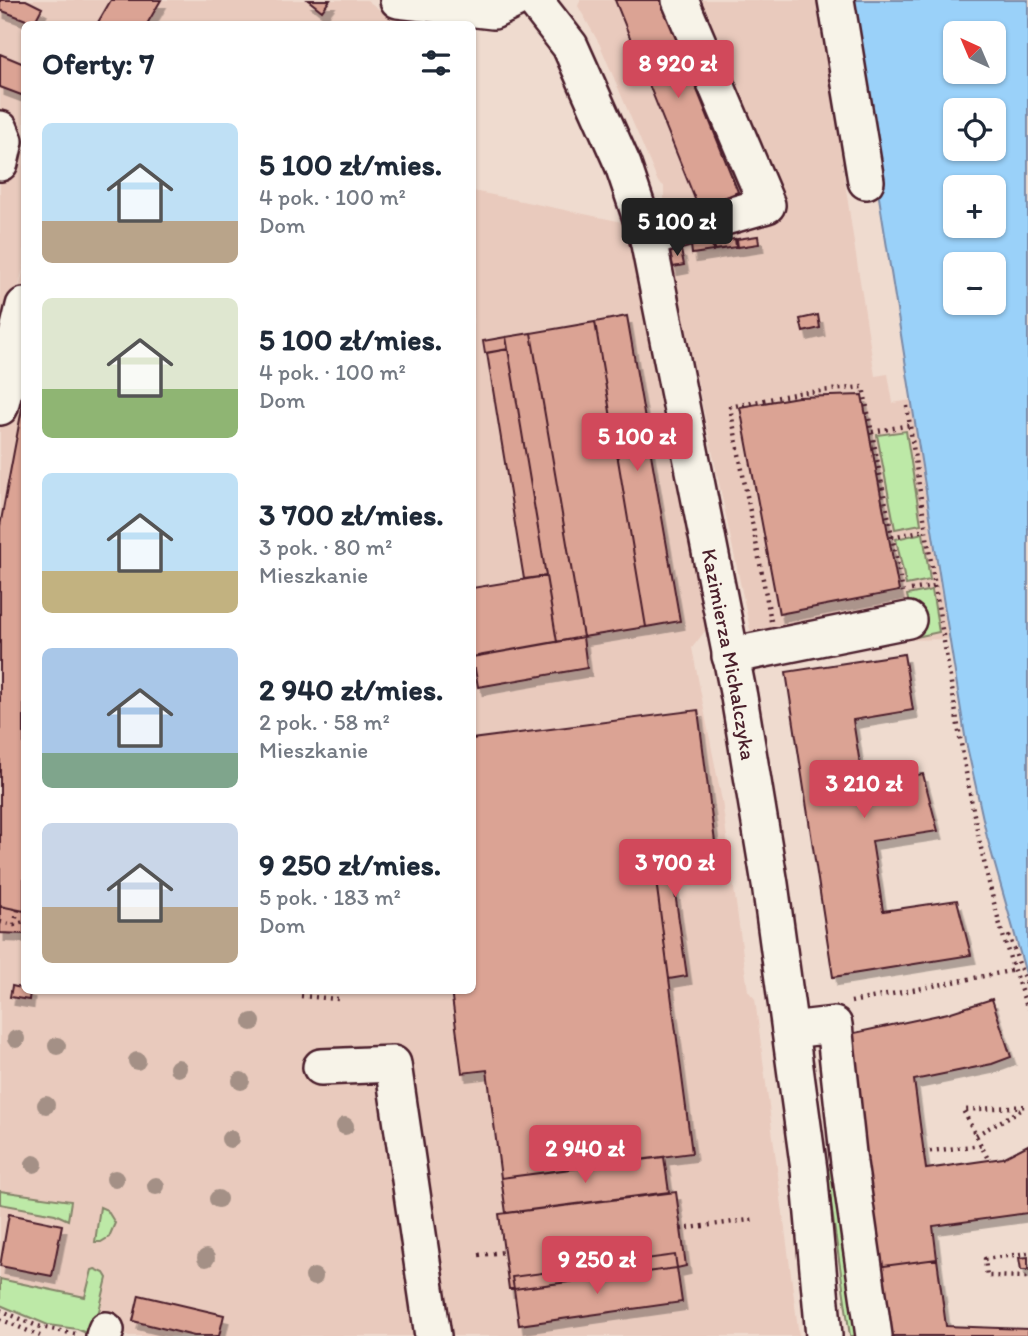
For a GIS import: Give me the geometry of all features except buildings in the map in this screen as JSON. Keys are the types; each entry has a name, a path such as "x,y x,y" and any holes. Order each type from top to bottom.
{"street":[{"path":"398,0 493,11 515,0"},
{"name":"Kazimierza Michalczyka","path":"534,0 570,46 623,165 648,239 730,656 770,884 809,1170 824,1336"},
{"path":"648,239 767,205 680,0"},
{"path":"836,0 866,181"},
{"path":"0,129 5,141 0,163"},
{"path":"0,407 21,319"},
{"path":"730,656 775,646 912,604"},
{"path":"790,1030 834,1025 849,1163 874,1336"},
{"path":"321,1067 393,1064 433,1336"}],"path":[{"path":"775,646 730,407 799,393 863,387 892,537 912,604 935,586"},
{"path":"907,406 965,771 983,853 1028,1009"},
{"path":"872,432 910,425"},
{"path":"892,537 925,530"},
{"path":"14,925 18,910"},
{"path":"0,922 14,925 21,923"},
{"path":"1009,935 1028,990"},
{"path":"845,1003 1015,970"},
{"path":"301,996 338,999"},
{"path":"976,1135 1026,1107"},
{"path":"987,1157 963,1110 1026,1107"},
{"path":"923,1152 982,1145"},
{"path":"681,1229 755,1219"},
{"path":"479,1255 504,1252"},
{"path":"1028,1253 985,1259 987,1276 1028,1277"},
{"path":"0,1310 37,1326 97,1334"},
{"path":"0,1319 40,1336"}],"shaded area":[{"path":"0,0 367,0 385,14 452,20 21,21 21,277 11,316 21,280 21,994 476,994 476,192 632,224 712,622 692,648 722,801 748,991 755,999 799,1336 120,1336 0,1289"},
{"path":"580,0 850,0 872,158 842,162 854,243 875,376 888,374 893,403 911,400 948,639 905,640 778,662 757,662 670,252 680,250 664,198 664,186 658,182 600,45 578,6"}],"green space":[{"path":"906,431 921,524 895,529 877,435"},
{"path":"923,533 930,580 906,585 896,539"},
{"path":"932,590 939,632 916,637 907,595"},
{"path":"843,1167 865,1336 850,1336 826,1169"},
{"path":"0,1191 71,1201 68,1220 55,1214 0,1204"},
{"path":"100,1207 107,1210 115,1223 109,1237 95,1242"},
{"path":"92,1270 104,1273 107,1278 93,1336 77,1329 48,1325 0,1305 0,1279 85,1297"}],"water":[{"path":"850,0 1028,0 1028,981 987,837 966,742 863,97"}]}
